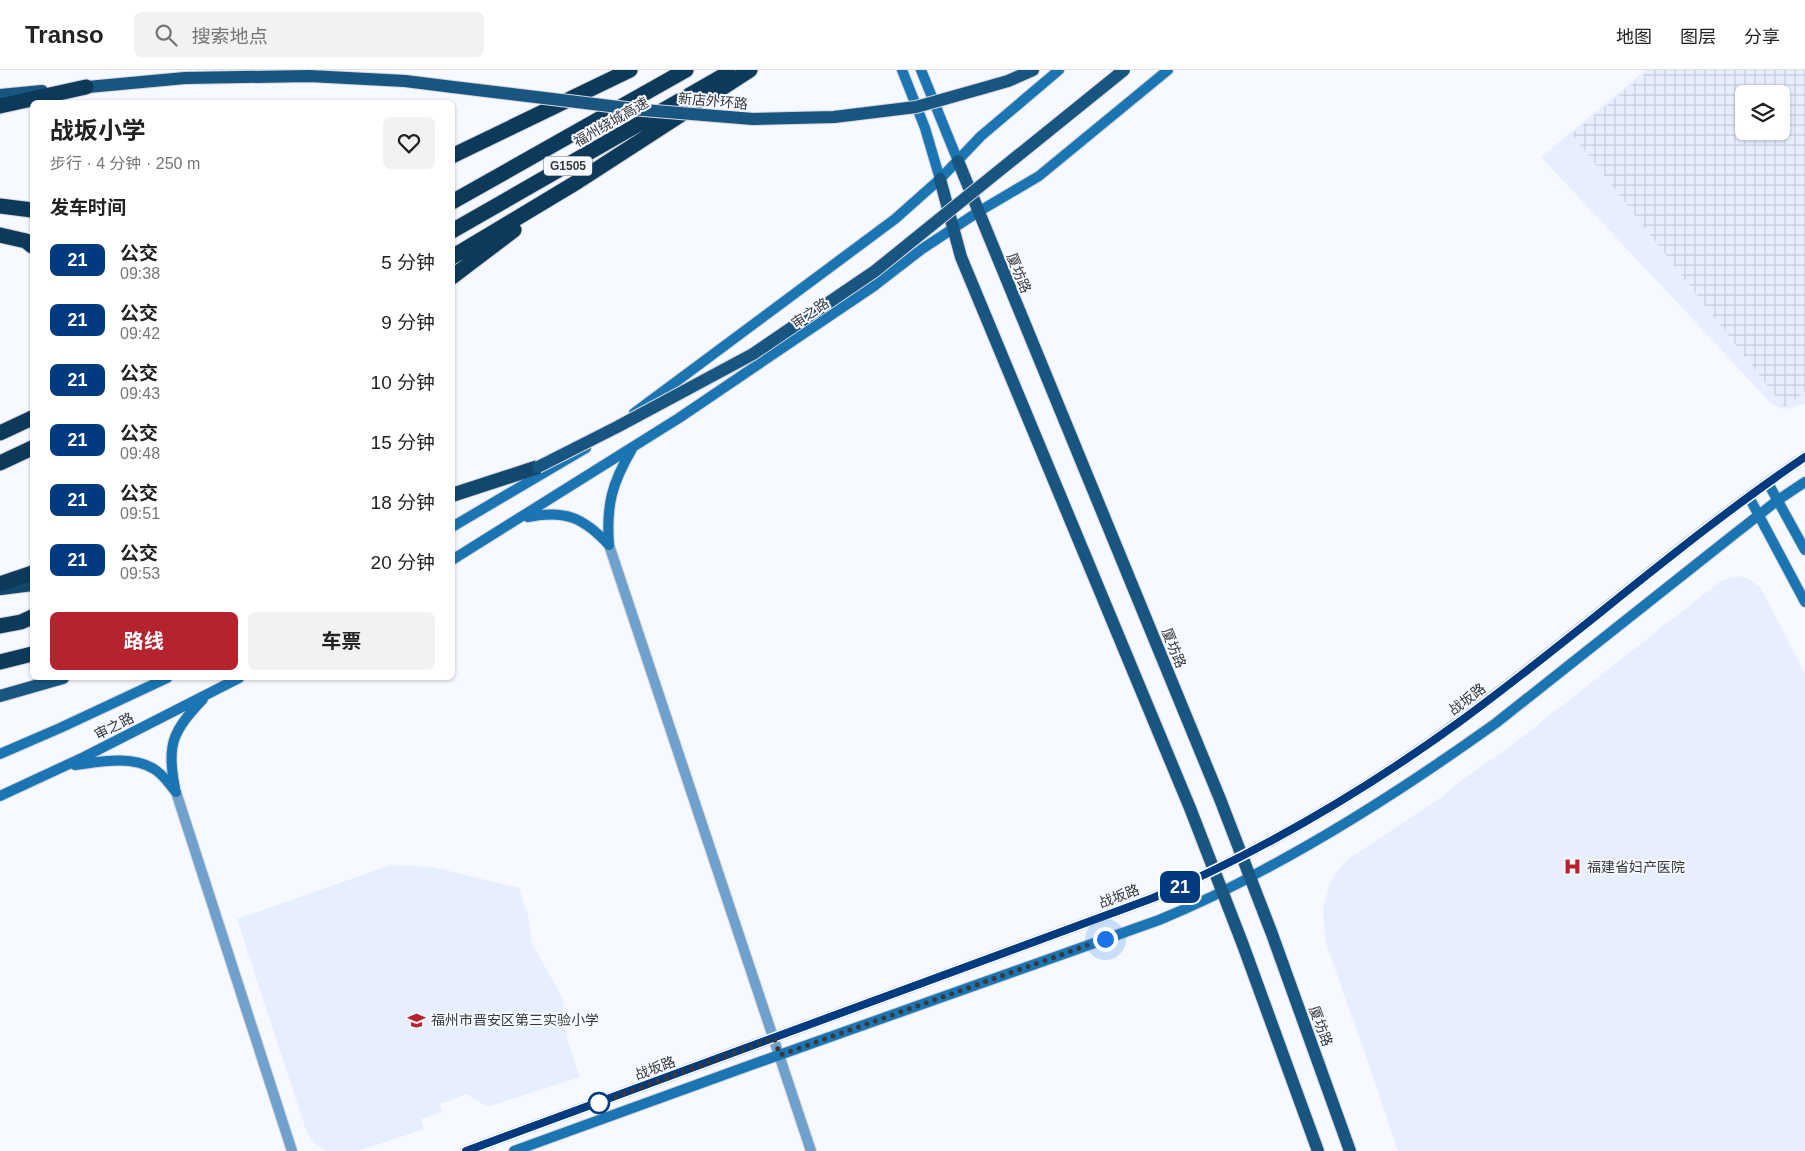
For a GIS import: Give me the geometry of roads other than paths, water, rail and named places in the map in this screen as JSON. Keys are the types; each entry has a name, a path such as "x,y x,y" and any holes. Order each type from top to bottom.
{"highway":[{"path":"455,155 630,70"},
{"name":"福州绕城高速","path":"455,200 686,70"},
{"name":"福州绕城高速","path":"455,229 685,105 734,70"},
{"path":"455,275 577,182 685,105 750,70"},
{"path":"0,106 86,87"},
{"path":"455,255 577,182"},
{"path":"0,206 30,210"},
{"path":"0,235 30,245"},
{"path":"0,433 30,419"},
{"path":"0,463 30,449"},
{"path":"455,494 538,467"},
{"path":"0,586 30,574"},
{"path":"0,586 30,584"},
{"path":"0,626 21,622 30,618"},
{"path":"0,662 30,654"}],"main road":[{"path":"902,70 925,128 961,257 1190,808 1318,1151"},
{"path":"920,70 958,161"},
{"name":"新店外环路","path":"0,95 185,78 318,77 405,81 643,110 753,119 834,117 916,107 1008,81 1033,70"},
{"name":"审之路","path":"455,525 598,440 895,219 940,180 981,136 1059,70"},
{"path":"455,501 538,467 625,423 761,348 875,271 1124,70"},
{"name":"审之路","path":"455,558 679,418 874,286 954,227 1039,176 1168,70"},
{"name":"厦坊路","path":"958,161 1220,799 1350,1151"},
{"path":"609,545 607,522 610,500 616,479 633,447"},
{"name":"战坂路","path":"466,1151 1153,898 1270,842 1365,785 1439,736 1749,497 1805,457"},
{"path":"514,1151 1160,920 1222,892 1331,833 1464,746 1496,723 1778,500 1805,482"},
{"path":"1768,483 1805,550"},
{"path":"1749,497 1805,602"},
{"path":"521,518 544,514 565,515 594,531 609,545"},
{"path":"0,696 56,680"},
{"name":"审之路","path":"0,754 163,680"},
{"name":"审之路","path":"0,796 66,766 235,680"},
{"path":"176,792 170,760 174,738 189,714 208,693"},
{"path":"66,766 108,761 142,764 154,769 176,792"}],"street":[{"path":"609,545 811,1151"},
{"path":"176,792 292,1151"}],"place":[{"name":"福建省妇产医院","path":"1573,867"},
{"name":"福州市晋安区第三实验小学","path":"417,1020"}]}
